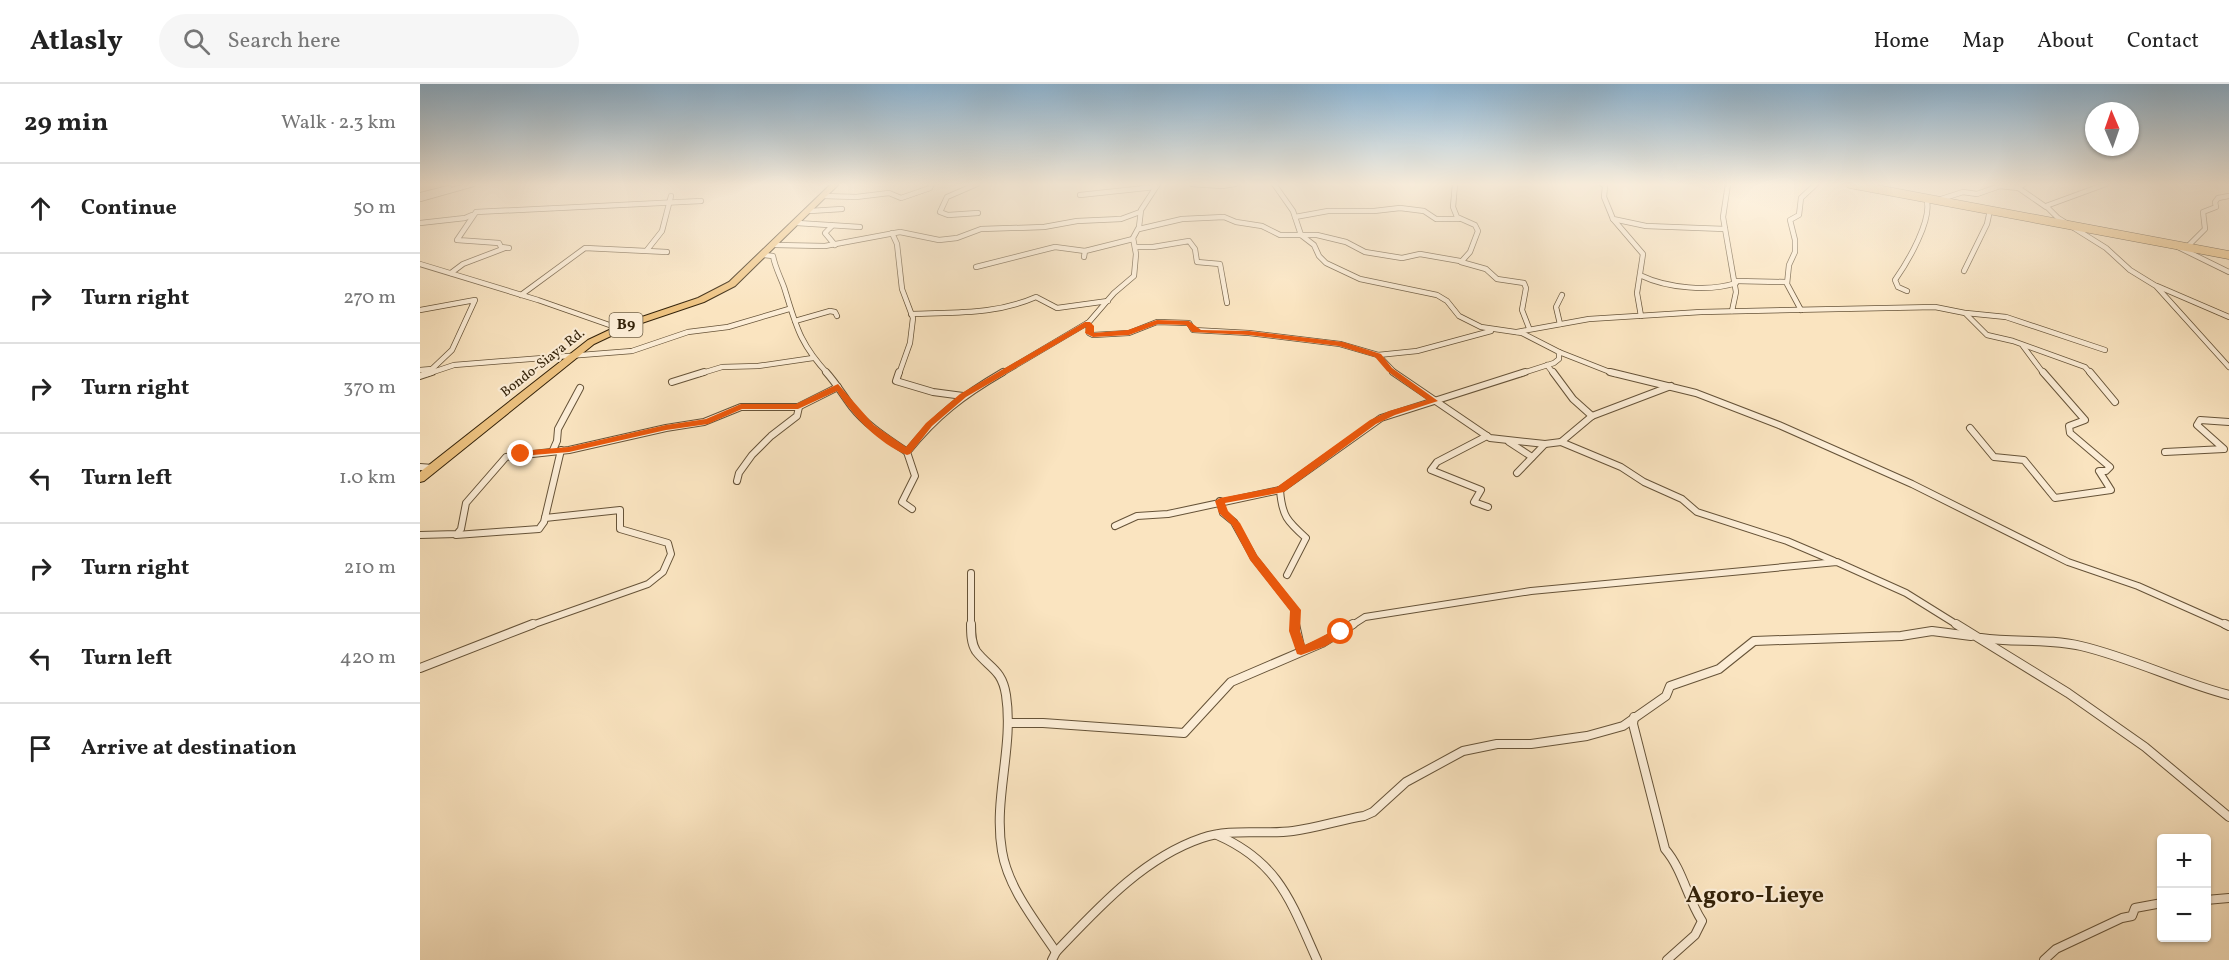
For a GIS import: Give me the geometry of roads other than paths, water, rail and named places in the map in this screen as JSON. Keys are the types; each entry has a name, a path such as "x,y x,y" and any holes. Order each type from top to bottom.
{"highway":[{"name":"Bondo-Siaya Rd.","path":"420,478 591,342 618,328 713,295 732,284 795,225"}],"main road":[{"path":"2070,225 2229,255"}],"street":[{"path":"451,273 471,259 497,254 507,248 501,247 499,243 457,240 468,225"},
{"path":"647,250 659,239 666,225"},
{"path":"819,225 861,227"},
{"path":"775,245 835,245 892,232 904,232 937,240 957,238 981,229 1056,225"},
{"path":"976,267 1055,247 1085,251 1132,239 1139,225"},
{"path":"1139,229 1157,225"},
{"path":"1255,225 1280,235 1319,236 1332,241 1346,242 1362,251 1402,258 1418,254 1460,261 1486,269 1497,279 1524,283 1526,288 1522,310 1529,328"},
{"path":"1299,225 1304,237 1313,243 1323,260 1347,274 1370,282 1441,297 1462,318 1493,331"},
{"path":"1460,261 1470,252 1478,231 1474,225"},
{"path":"1618,225 1642,252 1642,276 1636,299 1641,316"},
{"path":"1637,225 1725,229"},
{"path":"1725,225 1726,245 1736,282 1736,303 1732,311"},
{"path":"1791,225 1795,252 1789,262 1786,282 1790,295 1801,310"},
{"path":"1907,291 1896,285 1895,280 1908,262 1923,225"},
{"path":"1964,272 1987,225"},
{"path":"2070,225 2106,248 2130,270 2153,284 2229,317"},
{"path":"2187,247 2205,225"},
{"path":"832,226 825,233 835,245"},
{"path":"892,232 897,246 903,289 913,318 910,341 896,381 933,392 963,396"},
{"path":"907,452 929,425 963,396 1088,323 1135,274 1135,247 1132,239"},
{"path":"1135,247 1189,242 1195,249 1197,262 1220,264 1227,303"},
{"path":"2172,244 2229,272"},
{"path":"521,295 585,248 667,252"},
{"path":"1084,257 1085,251"},
{"path":"764,255 773,256 774,265 782,282 799,336 813,358 871,427 907,452 915,476 902,502 912,509"},
{"path":"420,264 618,328"},
{"path":"1642,276 1656,281 1717,287 1729,287 1736,282 1786,282"},
{"path":"2153,284 2229,368"},
{"path":"1560,324 1556,307 1562,295"},
{"path":"911,314 994,311 1012,307 1036,297 1057,308 1108,301"},
{"path":"420,310 475,300 452,350 430,371 420,370"},
{"path":"1521,332 1529,328 1592,319 1732,311 1925,307 2006,317 2105,350"},
{"path":"420,376 430,371 461,364 638,350 688,332 728,327 789,309"},
{"path":"795,321 830,311 835,312 837,316"},
{"path":"1965,313 1983,333 2085,366 2115,402"},
{"path":"1088,323 1089,333 1095,335 1129,333 1157,322 1187,323 1197,331 1249,333 1310,340 1340,344 1378,355 1418,351 1493,331 1521,332 1559,352 1612,373 1705,396 1789,428 1874,469 1912,484 2068,562 2148,590 2229,626"},
{"path":"1970,428 1994,457 2024,460 2055,498 2111,490 2099,471 2106,471 2110,467 2070,433 2069,426 2085,420 2052,385 2023,345"},
{"path":"1115,526 1137,516 1167,514 1280,490 1373,422 1392,413 1556,362 1559,352"},
{"path":"1378,355 1389,370 1487,436 1545,444 1561,442 1621,467 1644,482 1682,499 1697,512 1787,541 1892,585 2068,693 2123,730 2229,817"},
{"path":"672,382 722,366 758,366 813,358"},
{"path":"1547,365 1553,369 1574,399 1592,416"},
{"path":"1561,442 1592,416 1671,386"},
{"path":"455,535 461,529 466,503 504,459 521,454 561,450 666,428 708,422 741,407 799,406 838,387"},
{"path":"553,450 557,441 558,429 580,388"},
{"path":"737,482 742,467 785,423 797,416 799,406"},
{"path":"2165,452 2224,448 2197,425 2200,420 2229,422"},
{"path":"1487,436 1439,461 1431,470 1481,490 1474,502 1488,507"},
{"path":"1505,440 1532,457"},
{"path":"1517,473 1545,444"},
{"path":"420,535 535,531 541,527 545,518 561,450"},
{"path":"420,466 433,468"},
{"path":"1280,490 1281,506 1286,520 1306,538 1287,575"},
{"path":"1220,501 1223,513 1235,523 1253,557 1295,610 1294,631 1301,651"},
{"path":"420,668 543,620 652,582 659,577 672,555 668,543 620,529 620,510 545,518"},
{"path":"1009,723 1042,723 1184,733 1231,682 1327,641 1365,617 1531,591 1837,562"},
{"path":"971,573 969,598 972,642 976,651 990,662 999,675 1006,692 1009,723 1002,800 1002,852 1005,864 1019,893 1054,956 1129,881 1190,843 1215,835 1290,832 1364,816 1406,783 1463,751 1497,744 1530,744 1587,736 1623,726 1666,696 1670,686 1722,668 1743,646 1754,641 1900,636 1932,631 1998,640 2055,641 2138,661 2197,687 2229,695"},
{"path":"1635,716 1633,724 1665,849 1676,860 1687,893 1702,921 1695,935 1667,960"},
{"path":"1215,835 1249,849 1270,869 1288,896 1317,960"},
{"path":"2211,900 2229,898"},
{"path":"2044,960 2056,949 2122,918 2132,916 2134,908 2157,904"}],"district":[{"name":"Agoro-Lieye","path":"1755,896"}]}
